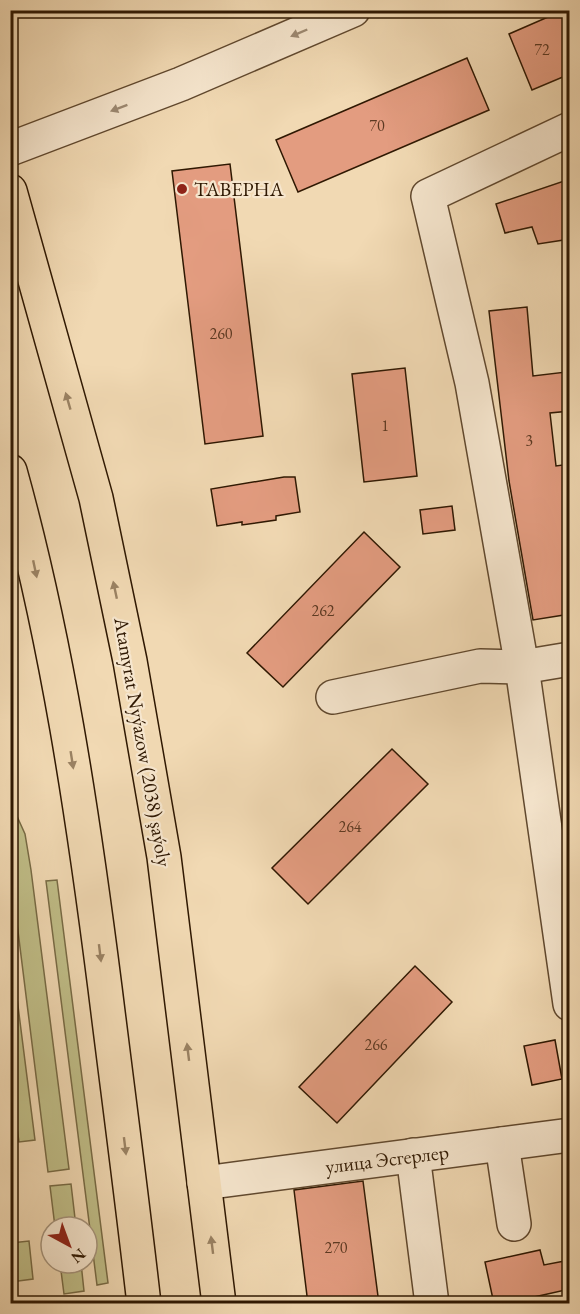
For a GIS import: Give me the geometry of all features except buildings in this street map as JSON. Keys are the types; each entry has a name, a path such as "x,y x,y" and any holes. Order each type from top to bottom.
{"main road":[{"name":"Atamyrat Nyýazow (2038) şaýoly","path":"10,191 96,498 130,661 164,857 219,1304"},
{"path":"10,471 25,522 58,680 87,855 144,1304"}],"street":[{"path":"10,149 181,84 353,10"},
{"path":"570,129 428,196 472,383 522,667 570,1004"},
{"path":"333,697 480,666 522,667 570,659"},
{"name":"улица Эсгерлер","path":"204,1183 570,1135"},
{"path":"502,1144 514,1224"},
{"path":"413,1155 432,1304"}],"shaded area":[{"path":"11,803 25,834 31,870 69,1169 48,1172 11,875"},
{"path":"57,880 108,1283 97,1285 99,1215 88,1215 46,881"},
{"path":"10,943 35,1140 19,1142 10,1076"},
{"path":"71,1184 75,1215 54,1215 50,1186"},
{"path":"29,1241 33,1279 11,1282 11,1243"},
{"path":"62,1275 82,1275 84,1291 64,1294"}],"place":[{"name":"ТАВЕРНА","path":"182,189"}]}
